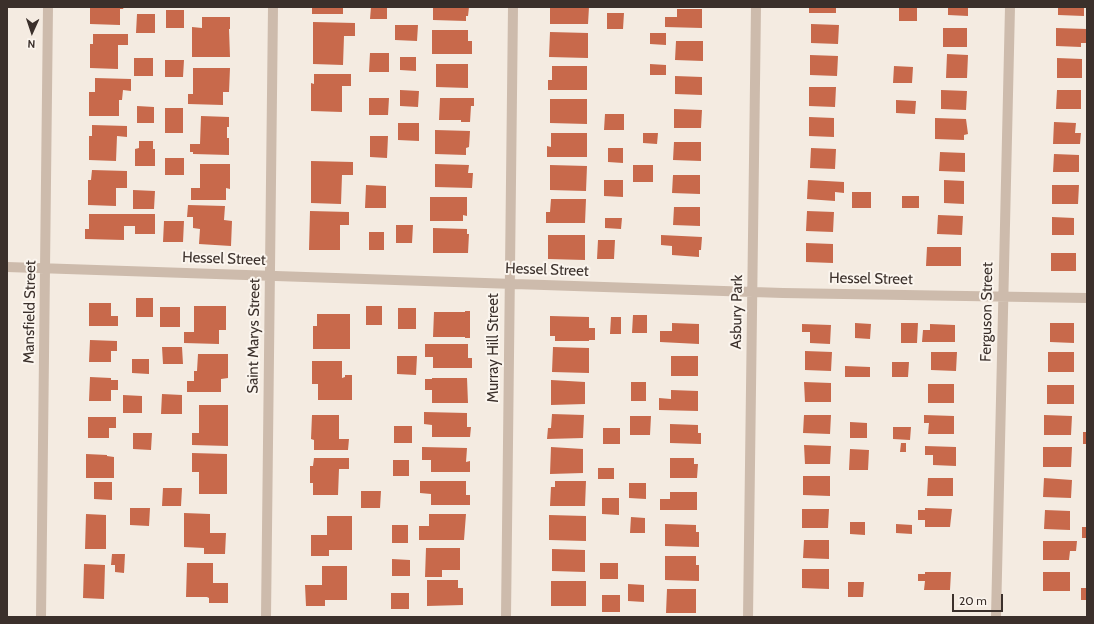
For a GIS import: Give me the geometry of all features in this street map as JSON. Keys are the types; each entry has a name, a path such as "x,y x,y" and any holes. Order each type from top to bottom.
{"street":[{"name":"Mansfield Street","path":"41,617 48,7"},
{"name":"Saint Marys Street","path":"266,617 273,7"},
{"name":"Murray Hill Street","path":"506,617 513,7"},
{"name":"Asbury Park","path":"748,617 756,7"},
{"name":"Ferguson Street","path":"996,617 1010,7"},
{"name":"Hessel Street","path":"7,267 753,292 1087,298"}],"building":[{"path":"90,7 124,7 123,9 120,9 120,25 90,24"},
{"path":"312,7 343,7 343,14 312,14"},
{"path":"371,7 387,7 387,19 370,19"},
{"path":"433,7 469,7 468,16 466,16 466,21 433,20"},
{"path":"550,7 589,7 588,24 550,24"},
{"path":"809,7 836,7 836,13 809,13"},
{"path":"899,7 917,7 917,21 899,21"},
{"path":"948,7 968,7 968,16 948,15"},
{"path":"1058,7 1084,7 1084,16 1058,15"},
{"path":"677,9 702,9 702,28 665,27 665,17 677,17"},
{"path":"166,10 184,10 184,28 166,28"},
{"path":"607,13 624,13 623,29 607,29"},
{"path":"137,14 155,14 155,33 136,33"},
{"path":"202,17 230,17 230,57 192,57 192,27 202,28"},
{"path":"313,22 355,23 355,36 344,36 343,65 313,64"},
{"path":"811,24 839,25 838,44 811,43"},
{"path":"395,25 418,25 417,41 395,40"},
{"path":"943,28 967,28 967,47 943,47"},
{"path":"1056,28 1087,29 1087,43 1081,43 1081,47 1056,46"},
{"path":"432,30 468,30 468,41 472,41 472,54 432,54"},
{"path":"550,32 588,33 588,58 549,57"},
{"path":"650,33 666,33 666,45 650,44"},
{"path":"93,34 128,34 128,45 118,45 118,69 90,68 90,44 93,44"},
{"path":"676,41 703,41 703,61 675,60"},
{"path":"370,53 389,53 389,72 369,72"},
{"path":"947,54 968,55 967,78 946,78"},
{"path":"810,55 838,56 837,76 810,75"},
{"path":"400,57 416,57 416,71 400,70"},
{"path":"134,58 153,58 153,76 134,76"},
{"path":"1057,58 1082,59 1082,78 1057,78"},
{"path":"165,60 184,60 183,77 165,77"},
{"path":"436,64 468,64 468,88 436,87"},
{"path":"650,64 666,65 666,75 650,75"},
{"path":"552,66 587,66 587,90 548,90 548,80 552,80"},
{"path":"894,66 913,67 912,83 893,83"},
{"path":"193,68 230,68 229,92 223,92 223,105 188,104 188,94 193,94"},
{"path":"314,74 351,74 351,86 342,86 342,112 311,111 311,83 314,84"},
{"path":"675,76 702,77 702,95 675,94"},
{"path":"95,78 131,79 131,91 123,90 122,100 119,100 119,116 89,116 89,92 95,92"},
{"path":"809,87 836,87 835,107 809,106"},
{"path":"400,90 419,91 418,107 400,106"},
{"path":"941,90 967,91 966,110 941,109"},
{"path":"1057,90 1081,90 1081,109 1056,109"},
{"path":"369,98 389,98 388,115 369,115"},
{"path":"440,98 474,98 474,106 471,106 470,122 461,122 461,120 439,120"},
{"path":"550,99 587,99 587,124 550,123"},
{"path":"896,100 916,101 915,114 896,113"},
{"path":"137,106 154,107 154,123 137,123"},
{"path":"165,108 183,108 183,133 165,133"},
{"path":"674,109 702,110 701,128 674,128"},
{"path":"605,114 624,114 624,130 604,130"},
{"path":"201,116 229,117 227,138 229,138 229,155 193,154 193,152 190,152 190,144 200,144"},
{"path":"809,117 834,118 834,137 809,136"},
{"path":"935,118 966,119 968,134 964,135 964,140 935,139"},
{"path":"1054,122 1076,123 1075,133 1081,133 1080,144 1053,144"},
{"path":"398,123 419,123 419,141 398,140"},
{"path":"92,125 127,126 127,137 117,136 116,161 89,160 89,136 92,136"},
{"path":"435,130 470,131 469,147 466,148 466,155 435,154"},
{"path":"551,133 587,133 587,157 547,157 547,146 551,147"},
{"path":"643,133 658,133 657,144 643,143"},
{"path":"370,136 388,136 387,158 370,157"},
{"path":"139,141 153,141 153,149 155,149 155,166 135,166 135,149 139,148"},
{"path":"674,142 701,142 701,161 673,160"},
{"path":"608,148 623,148 623,163 608,162"},
{"path":"811,148 836,149 835,169 810,168"},
{"path":"940,152 965,153 965,172 939,171"},
{"path":"1054,154 1079,155 1079,172 1053,172"},
{"path":"165,158 184,158 184,175 165,175"},
{"path":"311,161 353,162 353,175 342,175 341,204 311,203"},
{"path":"200,164 230,164 230,189 226,188 226,200 191,200 191,188 200,188"},
{"path":"435,164 469,165 468,173 473,173 472,188 435,187"},
{"path":"550,165 587,166 586,191 550,190"},
{"path":"633,165 653,165 653,182 633,182"},
{"path":"92,170 127,171 127,188 116,188 116,206 88,205 88,180 91,180"},
{"path":"673,175 700,175 700,194 672,193"},
{"path":"604,180 623,180 623,197 604,196"},
{"path":"808,180 844,182 844,193 835,192 835,201 807,199"},
{"path":"944,180 964,181 964,204 944,203"},
{"path":"366,185 386,186 386,208 365,208"},
{"path":"1052,185 1079,185 1078,204 1052,204"},
{"path":"133,190 155,191 154,209 133,209"},
{"path":"852,192 871,192 871,208 852,208"},
{"path":"902,196 919,196 919,208 902,208"},
{"path":"430,197 467,197 467,216 463,215 463,221 430,221"},
{"path":"551,199 586,199 585,223 546,223 546,212 550,212"},
{"path":"188,205 225,206 224,220 232,221 231,246 199,244 200,229 193,228 193,217 187,217"},
{"path":"674,207 700,207 700,226 673,225"},
{"path":"310,211 349,212 349,225 340,225 340,250 309,250"},
{"path":"807,211 834,212 833,232 806,231"},
{"path":"89,214 155,214 155,234 135,234 135,226 124,226 124,240 85,239 85,229 89,229"},
{"path":"938,215 963,216 962,235 937,234"},
{"path":"1052,217 1074,218 1074,235 1052,235"},
{"path":"605,218 622,218 621,229 605,228"},
{"path":"164,221 184,221 183,242 163,242"},
{"path":"396,225 413,225 412,243 396,243"},
{"path":"433,228 467,229 467,234 469,234 468,253 433,253"},
{"path":"369,232 384,232 384,250 369,250"},
{"path":"548,235 585,235 585,260 548,259"},
{"path":"661,235 702,237 699,257 672,255 672,246 661,245"},
{"path":"598,240 615,240 614,259 597,259"},
{"path":"806,243 833,244 833,263 806,262"},
{"path":"927,247 961,247 961,266 926,266"},
{"path":"1051,253 1076,253 1076,271 1051,271"},
{"path":"136,298 153,298 153,317 136,317"},
{"path":"89,303 111,303 111,316 118,316 118,326 89,326"},
{"path":"194,306 226,306 226,330 219,330 219,344 184,343 184,332 194,332"},
{"path":"366,306 382,306 382,325 366,325"},
{"path":"160,307 180,307 180,327 160,327"},
{"path":"398,308 416,308 416,329 398,329"},
{"path":"470,311 470,338 433,337 434,312"},
{"path":"317,314 350,314 350,349 313,349 313,326 317,326"},
{"path":"633,315 647,315 647,333 632,333"},
{"path":"550,316 589,317 589,328 595,328 595,340 555,341 555,336 550,336"},
{"path":"611,317 621,317 621,334 610,334"},
{"path":"672,323 699,324 699,344 660,342 660,331 672,331"},
{"path":"855,323 871,324 870,339 855,338"},
{"path":"901,323 918,323 917,343 901,343"},
{"path":"1050,323 1074,323 1074,343 1050,342"},
{"path":"802,324 831,325 830,344 810,343 810,332 802,332"},
{"path":"930,324 955,325 955,342 922,342 923,330 930,330"},
{"path":"90,340 117,341 117,351 111,351 111,362 89,362"},
{"path":"425,344 468,344 468,358 472,358 472,368 433,368 433,357 425,357"},
{"path":"162,347 182,347 183,364 163,364"},
{"path":"553,347 589,348 589,373 552,372"},
{"path":"805,351 832,352 831,371 805,370"},
{"path":"931,352 957,352 956,371 931,370"},
{"path":"1048,352 1074,352 1074,372 1048,372"},
{"path":"198,354 228,354 228,378 221,379 221,392 187,392 187,381 194,381 194,371 197,371"},
{"path":"397,356 417,356 416,375 397,374"},
{"path":"671,356 698,356 698,376 671,376"},
{"path":"132,359 149,359 149,374 132,373"},
{"path":"312,361 342,361 342,378 345,377 345,375 352,375 352,400 318,400 318,384 312,384"},
{"path":"892,362 909,362 908,377 892,377"},
{"path":"845,366 870,367 870,377 845,377"},
{"path":"90,377 111,378 111,380 118,380 118,390 111,390 111,401 89,401"},
{"path":"467,378 468,403 432,403 432,390 425,390 425,379"},
{"path":"551,380 585,382 585,404 551,405"},
{"path":"631,382 646,382 646,401 631,401"},
{"path":"804,382 831,383 831,402 805,402"},
{"path":"928,384 954,384 954,403 928,403"},
{"path":"1047,385 1074,385 1074,404 1047,404"},
{"path":"671,390 698,391 698,411 659,410 659,398 671,399"},
{"path":"162,394 182,395 182,414 161,414"},
{"path":"123,395 142,396 142,413 123,413"},
{"path":"199,405 228,405 228,446 192,445 192,433 199,433"},
{"path":"424,412 467,413 467,427 471,427 470,437 432,437 432,425 424,424"},
{"path":"552,414 584,415 583,438 547,439 548,428 551,428"},
{"path":"312,415 339,415 339,439 349,439 348,450 314,450 314,440 311,439"},
{"path":"804,415 831,415 830,434 803,433"},
{"path":"924,415 954,416 954,434 928,434 929,423 924,423"},
{"path":"1044,415 1072,416 1071,435 1044,435"},
{"path":"630,416 651,416 650,435 630,435"},
{"path":"88,417 116,417 116,428 109,428 109,438 88,438"},
{"path":"850,422 867,423 867,438 850,438"},
{"path":"670,424 698,425 698,433 701,433 701,444 670,443"},
{"path":"394,426 412,426 412,443 394,443"},
{"path":"893,427 911,427 910,440 893,439"},
{"path":"603,428 620,428 620,444 603,444"},
{"path":"1083,432 1087,432 1087,444 1083,444"},
{"path":"133,433 152,433 151,450 133,449"},
{"path":"901,443 906,443 906,452 900,452"},
{"path":"804,445 831,446 830,464 805,464"},
{"path":"925,446 956,447 956,466 933,465 933,455 925,455"},
{"path":"422,447 467,448 466,462 470,461 470,472 431,472 431,460 422,460"},
{"path":"551,447 583,449 583,473 550,474"},
{"path":"1043,447 1072,447 1071,467 1043,467"},
{"path":"850,449 869,450 868,470 849,470"},
{"path":"192,453 227,454 227,494 199,494 199,472 192,472"},
{"path":"86,454 107,455 114,457 114,478 86,478"},
{"path":"314,458 349,458 349,469 339,469 338,495 313,495 313,483 310,483 310,466 313,466"},
{"path":"670,458 694,458 694,464 698,464 697,478 670,478"},
{"path":"393,460 409,460 409,476 393,476"},
{"path":"598,468 614,468 614,479 598,479"},
{"path":"803,476 830,476 830,496 803,495"},
{"path":"928,478 953,478 953,496 927,496"},
{"path":"1044,478 1072,480 1071,498 1043,497"},
{"path":"420,481 466,481 466,495 470,495 470,505 431,505 431,494 420,493"},
{"path":"555,481 586,481 585,506 550,506 551,487 555,487"},
{"path":"94,482 112,482 112,500 94,499"},
{"path":"629,483 646,483 646,499 629,498"},
{"path":"163,488 182,488 181,506 162,506"},
{"path":"361,491 381,491 380,508 361,508"},
{"path":"670,492 697,492 697,510 660,510 660,499 670,499"},
{"path":"602,498 619,498 619,515 602,514"},
{"path":"130,508 150,508 149,526 130,525"},
{"path":"925,508 952,509 950,527 925,527 925,520 918,520 918,510 925,510"},
{"path":"802,509 829,509 828,528 802,528"},
{"path":"1045,510 1070,511 1070,530 1044,529"},
{"path":"184,513 210,514 210,533 226,533 225,554 204,554 204,548 184,547"},
{"path":"86,514 106,515 106,549 85,549"},
{"path":"429,514 466,514 464,540 419,540 419,526 429,526"},
{"path":"549,515 586,516 586,541 549,540"},
{"path":"327,516 352,516 352,550 329,550 329,556 311,556 311,535 327,535"},
{"path":"631,517 645,518 645,533 630,533"},
{"path":"850,522 865,522 865,535 850,534"},
{"path":"665,524 696,525 696,532 699,532 699,547 665,546"},
{"path":"896,524 912,525 912,534 896,533"},
{"path":"392,525 408,525 408,543 392,543"},
{"path":"1082,527 1087,527 1087,538 1082,538"},
{"path":"804,540 829,540 829,559 803,558"},
{"path":"1043,541 1077,541 1076,551 1070,551 1069,560 1043,560"},
{"path":"426,548 460,548 460,570 442,570 442,577 425,577"},
{"path":"552,549 585,550 585,572 552,571"},
{"path":"112,554 125,554 124,573 115,572 115,565 111,565"},
{"path":"665,556 696,556 696,565 699,565 699,581 665,580"},
{"path":"392,559 410,560 410,576 392,576"},
{"path":"187,563 213,563 213,583 228,583 228,603 209,603 209,598 207,597 186,597"},
{"path":"600,563 618,563 618,579 600,579"},
{"path":"84,564 105,565 104,599 83,598"},
{"path":"322,566 347,566 347,600 325,600 325,606 306,606 305,585 322,585"},
{"path":"802,569 829,569 829,589 802,588"},
{"path":"925,572 951,572 950,590 924,590 925,581 918,581 918,574 925,574"},
{"path":"1043,572 1070,572 1070,591 1043,591"},
{"path":"427,580 458,580 458,588 463,588 463,605 427,606"},
{"path":"551,581 586,581 586,606 551,606"},
{"path":"848,582 864,582 863,597 848,597"},
{"path":"628,584 644,585 644,602 628,601"},
{"path":"1081,588 1087,588 1087,600 1081,600"},
{"path":"667,589 696,589 696,613 666,613"},
{"path":"391,593 409,593 409,609 391,609"},
{"path":"602,595 620,595 620,612 602,612"}]}
